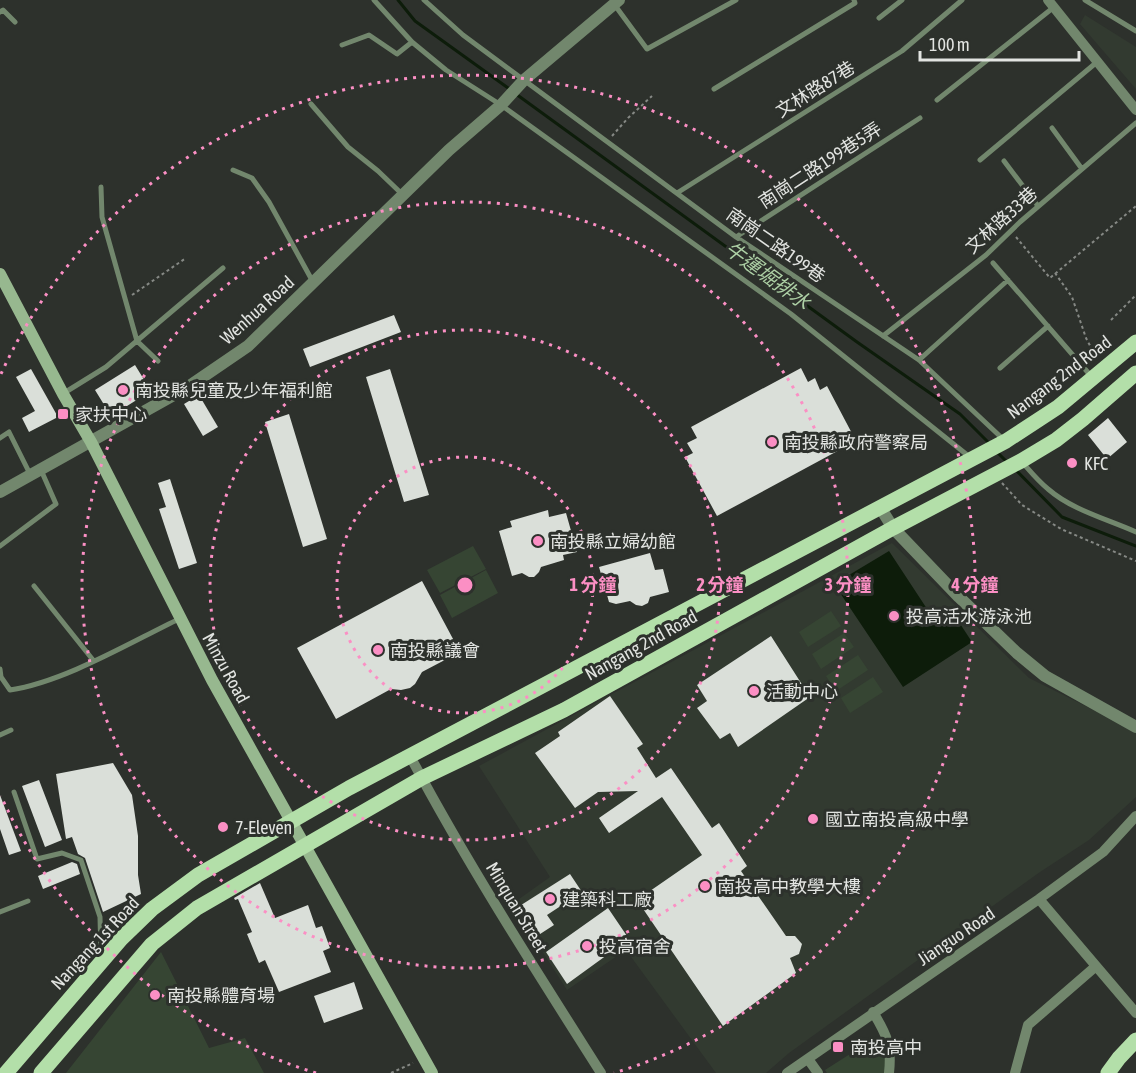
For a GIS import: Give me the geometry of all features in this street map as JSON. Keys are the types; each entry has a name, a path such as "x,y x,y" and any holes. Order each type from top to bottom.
{"main road":[{"name":"Minzu Road","path":"0,274 63,394 91,441 179,619 432,1073"},
{"name":"Nangang 2nd Road","path":"291,821 1006,441 1058,407 1136,342"},
{"path":"1021,461 1056,440 1136,373"},
{"name":"Nangang 2nd Road","path":"304,846 422,778 564,710 893,528 1021,461"},
{"name":"Nangang 1st Road","path":"6,1073 121,939 152,909 198,875 291,821"},
{"path":"41,1073 152,944 197,908 304,846"},
{"path":"1108,1073 1136,1040"}],"street":[{"path":"524,80 616,2"},
{"path":"1051,4 1136,110"},
{"name":"Wenhua Road","path":"0,492 188,387 248,346 449,150 501,105 524,80"},
{"path":"880,507 893,528 1017,653 1045,676 1136,727"},
{"name":"Minquan Street","path":"410,756 444,820 601,1073"},
{"name":"Jianguo Road","path":"787,1073 1039,899 1103,852 1136,816"},
{"path":"1039,899 1136,1013"},
{"path":"1015,1073 1028,1025 1095,967"},
{"path":"873,1012 886,1033 891,1057 889,1073"},
{"path":"808,1059 818,1073"}],"lane":[{"path":"374,0 412,42 446,70 501,105 791,314 972,459"},
{"name":"南崗二路199巷","path":"424,0 463,34 736,237 918,360 1006,441"},
{"path":"616,2 647,49 736,0"},
{"path":"714,89 855,3 854,0"},
{"path":"879,18 902,0"},
{"name":"文林路87巷","path":"677,193 902,51 962,0"},
{"path":"1084,0 1136,31"},
{"path":"937,100 1051,4"},
{"path":"0,12 3,10 15,22"},
{"path":"342,45 369,35 397,54 412,42"},
{"path":"980,159 1098,61"},
{"path":"311,104 348,147 404,196"},
{"name":"南崗二路199巷5弄","path":"736,237 920,118"},
{"name":"文林路33巷","path":"883,336 986,255 1038,206 1136,123"},
{"path":"1052,128 1082,169"},
{"path":"1004,161 1038,206"},
{"path":"233,170 252,178 269,202 314,283"},
{"path":"101,187 102,218 137,341 158,361"},
{"path":"993,263 1048,326 1098,373"},
{"path":"63,394 106,367 223,268"},
{"path":"918,360 1008,280"},
{"path":"1000,368 1048,326"},
{"path":"0,438 9,432 56,504 0,546"},
{"path":"1021,461 1048,490 1066,501 1136,532"},
{"path":"34,586 93,660"},
{"path":"0,669 10,690 32,687 179,619"},
{"path":"0,735 11,730"},
{"path":"14,792 37,859 62,853 81,860 100,917 101,963"},
{"path":"0,912 28,901"}],"path":[{"path":"609,141 628,118 652,96"},
{"path":"1012,231 1050,278 1136,206"},
{"path":"125,300 186,258"},
{"path":"1055,273 1072,297 1098,373"},
{"path":"1110,320 1136,295"},
{"path":"994,474 1022,505 1060,529 1136,561"},
{"path":"391,1073 424,1058"}],"shaded area":[{"path":"1085,15 1136,47 1136,89 1080,24"},
{"name":"國立南投高級中學","path":"892,543 1029,678 1136,731 1136,797 1089,840 1040,872 789,1053 766,1073 716,1073 626,950 567,990 512,904 550,877 479,766"},
{"path":"473,546 486,569 440,593 427,570"},
{"name":"投高活水游泳池","path":"889,551 935,621 951,610 972,642 903,687 834,584"},
{"path":"486,570 498,593 452,618 440,595"},
{"path":"831,611 841,626 808,647 799,632"},
{"path":"844,633 854,647 821,669 812,654"},
{"path":"858,655 868,670 836,691 826,676"},
{"path":"873,677 883,692 850,713 841,698"},
{"name":"南投縣體育場","path":"161,952 209,1048 245,1038 264,1073 66,1073"},
{"path":"872,1040 881,1043 885,1052 885,1073 827,1073 825,1070"}],"building":[{"path":"394,315 401,332 310,367 303,349"},
{"name":"南投縣兒童及少年福利館","path":"135,365 151,391 111,416 95,390"},
{"name":"南投縣政府警察局","path":"801,368 808,382 815,378 820,390 827,386 856,441 717,516 685,457 693,453 687,443 697,438 691,427"},
{"path":"31,369 58,417 29,432 22,418 35,411 16,377"},
{"path":"390,369 429,495 404,502 366,377"},
{"path":"199,395 218,427 203,436 184,404"},
{"path":"289,414 327,539 303,547 265,422"},
{"path":"1108,418 1127,442 1107,459 1088,435"},
{"path":"170,479 197,563 179,569 159,509 166,507 158,483"},
{"name":"南投縣立婦幼館","path":"548,510 549,517 566,513 577,552 563,555 564,560 541,567 534,577 522,573 512,576 499,531 512,527 510,521"},
{"path":"650,553 655,570 663,569 669,592 650,597 648,603 642,606 630,601 616,604 609,602 599,567"},
{"name":"南投縣議會","path":"422,581 460,652 422,672 410,688 391,689 336,719 297,648"},
{"name":"活動中心","path":"771,636 810,697 738,747 730,733 720,739 697,708 707,701 697,685"},
{"name":"南投高中教學大樓","path":"610,696 643,744 637,748 656,778 671,768 712,828 719,823 747,866 741,871 786,936 795,936 802,944 799,954 790,958 796,973 723,1026 637,900 702,855 662,797 609,833 599,818 638,791 598,792 575,808 535,753 560,736 558,732"},
{"path":"113,763 132,795 138,836 138,875 141,894 103,912 85,858 78,854 72,837 66,839 56,774"},
{"path":"39,780 62,840 45,847 22,786"},
{"path":"0,795 21,851 9,855 0,829"},
{"path":"72,862 77,864 80,874 43,889 38,876"},
{"name":"建築科工廠","path":"570,874 582,892 547,915 554,925 537,936 518,907"},
{"path":"260,883 275,918 308,905 316,928 322,926 330,948 323,951 331,972 279,992 265,960 259,963 247,934 252,932 238,899 234,898"},
{"name":"投高宿舍","path":"608,908 629,939 567,984 546,952"},
{"path":"354,982 363,1009 324,1023 314,996"}],"waterway":[{"name":"牛運堀排水","path":"398,0 415,21 511,90"},
{"name":"牛運堀排水","path":"516,94 857,342 960,414 991,445"},
{"name":"牛運堀排水","path":"997,452 1007,462"},
{"name":"牛運堀排水","path":"1014,468 1062,517 1136,546"}],"place":[{"name":"南投縣兒童及少年福利館","path":"123,390"},
{"name":"家扶中心","path":"63,414"},
{"name":"南投縣政府警察局","path":"772,442"},
{"name":"KFC","path":"1072,463"},
{"name":"南投縣立婦幼館","path":"538,541"},
{"name":"投高活水游泳池","path":"894,616"},
{"name":"南投縣議會","path":"378,650"},
{"name":"活動中心","path":"754,691"},
{"name":"國立南投高級中學","path":"813,819"},
{"name":"7-Eleven","path":"223,827"},
{"name":"南投高中教學大樓","path":"705,886"},
{"name":"建築科工廠","path":"550,899"},
{"name":"投高宿舍","path":"587,946"},
{"name":"南投縣體育場","path":"155,995"},
{"name":"南投高中","path":"838,1047"}]}
